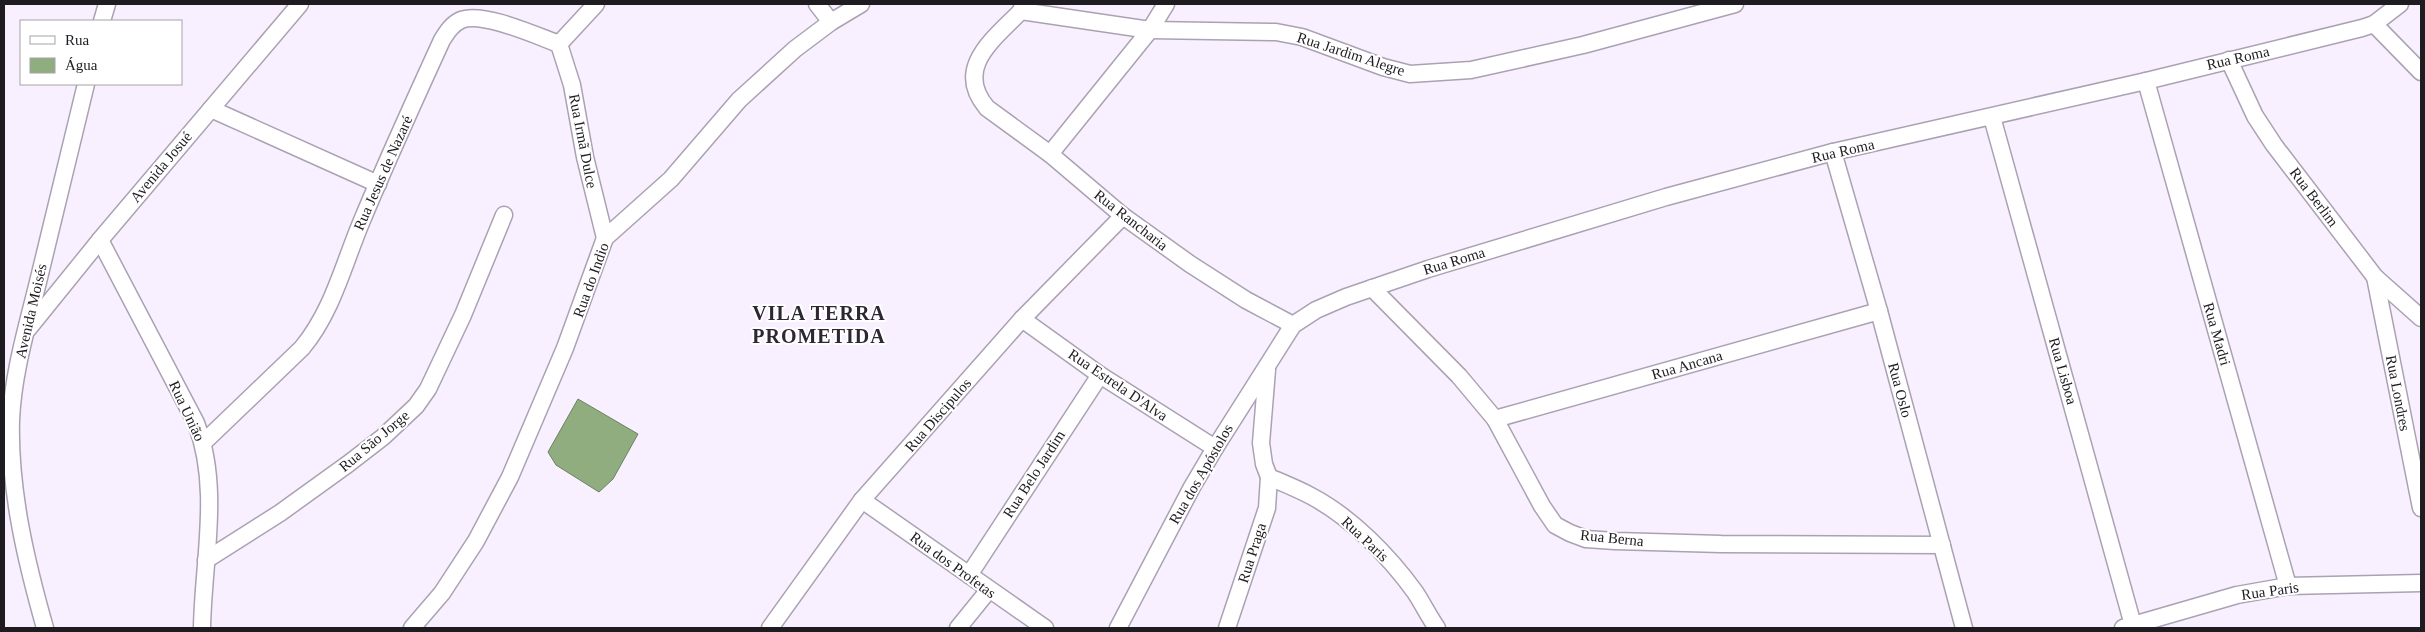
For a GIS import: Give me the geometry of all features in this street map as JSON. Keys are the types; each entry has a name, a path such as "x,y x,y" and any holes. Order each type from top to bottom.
{"street":[{"path":"102,20 107,4"},
{"name":"Avenida Josué","path":"26,332 100,240 300,4"},
{"path":"560,44 596,4"},
{"path":"817,4 831,22"},
{"name":"Rua do Indio","path":"412,628 442,593 476,541 510,478 565,348 605,238 671,179 739,100 795,49 831,22 861,4"},
{"path":"1050,154 1150,30 1166,4"},
{"name":"Rua Jardim Alegre","path":"1022,7 1150,30 1276,32 1333,47 1383,67 1410,74 1471,70 1583,45 1735,4"},
{"name":"Rua Roma","path":"1293,325 1316,310 1372,288 1666,197 1833,152 2146,81 2374,24 2400,4"},
{"name":"Rua Rancharia","path":"1022,7 984,48 976,66 973,81 979,99 988,108 1050,154 1123,216 1206,275 1246,300 1293,325"},
{"name":"Rua Jesus de Nazaré","path":"204,442 302,348 316,332 325,315 378,184 442,40 450,27 461,20 472,17 487,20 560,44"},
{"path":"2374,24 2421,72"},
{"name":"Rua Irmã Dulce","path":"560,44 572,85 585,157 605,238"},
{"name":"Rua Berlim","path":"2229,60 2255,116 2274,145 2375,277 2421,318"},
{"name":"Rua Madri","path":"2146,81 2288,586"},
{"name":"Avenida Moisés","path":"45,628 33,586 21,525 12,462 13,400 26,332 86,85"},
{"path":"210,109 378,184"},
{"name":"Rua Lisboa","path":"1992,117 2128,627"},
{"name":"Rua Oslo","path":"1833,152 1879,311 1964,628"},
{"name":"Rua São Jorge","path":"206,560 280,513 348,464 383,438 416,406 428,389 463,315 504,215"},
{"name":"Rua Discipulos","path":"770,628 862,500 1022,319 1123,216"},
{"name":"Rua União","path":"100,240 174,380 204,442 209,509 202,628"},
{"name":"Rua Londres","path":"2375,277 2421,508"},
{"name":"Rua Berna","path":"1372,288 1458,376 1495,419 1542,506 1555,524 1570,533 1586,538 1721,544 1942,545"},
{"name":"Rua Ancana","path":"1495,419 1879,311"},
{"name":"Rua Estrela D'Alva","path":"1022,319 1100,375 1215,448"},
{"name":"Rua dos Apóstolos","path":"1118,628 1192,487 1293,325"},
{"path":"1267,367 1261,443 1264,464 1270,477"},
{"name":"Rua Belo Jardim","path":"969,575 1100,375"},
{"name":"Rua Paris","path":"1270,477 1312,496 1337,513 1365,537 1394,567 1415,593 1437,628"},
{"name":"Rua Praga","path":"1227,628 1267,508 1270,477"},
{"name":"Rua dos Profetas","path":"862,500 969,575 988,591 1045,628"},
{"name":"Rua Paris","path":"2128,627 2237,595 2288,586 2421,583"},
{"path":"958,628 988,591"}],"water":[{"path":"578,399 638,434 613,479 599,492 556,465 548,452"}],"district":[{"name":"VILA TERRA PROMETIDA","path":"819,324"}]}
